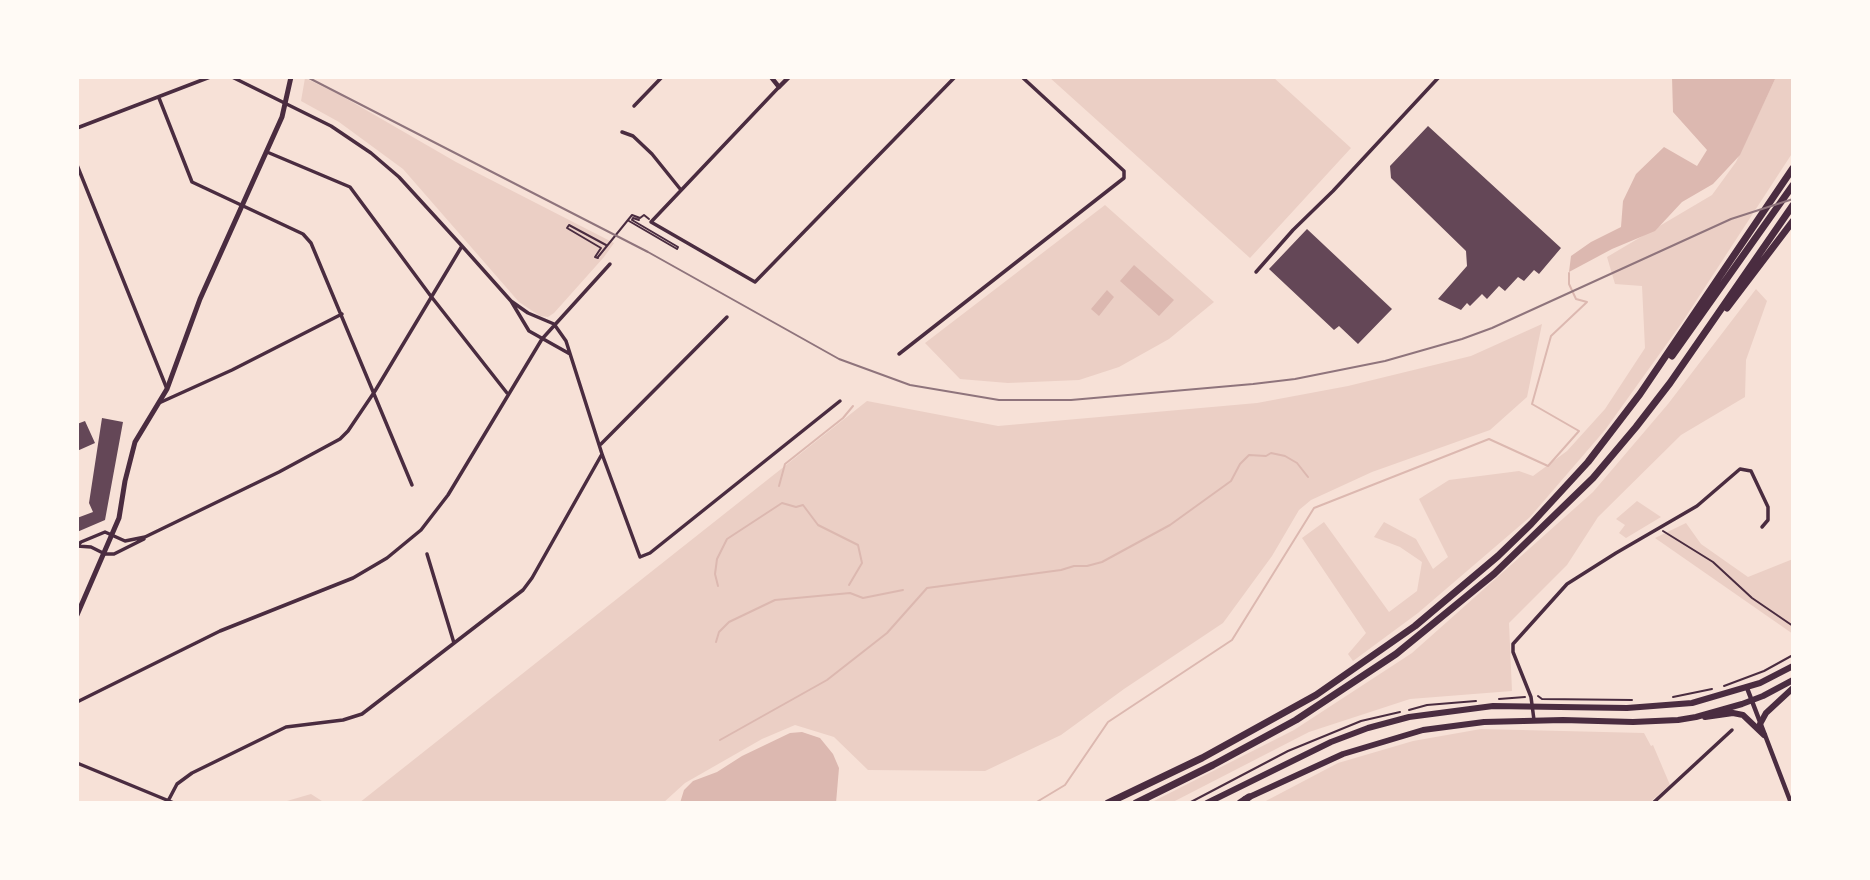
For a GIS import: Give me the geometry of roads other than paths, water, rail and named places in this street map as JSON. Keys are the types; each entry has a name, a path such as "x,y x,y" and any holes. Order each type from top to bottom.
{"highway":[{"path":"1640,394 1793,168"},
{"path":"1108,803 1263,726 1327,688 1457,593 1531,524 1588,462 1695,325 1793,185"},
{"path":"1696,346 1793,205"},
{"path":"1136,803 1296,720 1396,654 1451,611 1524,546 1593,478 1636,427 1793,221"},
{"path":"1238,803 1249,797"}],"main road":[{"path":"77,615 119,518 135,442 167,389 200,299 287,102 291,80"},
{"path":"1206,803 1292,759 1368,728 1409,717 1469,708 1669,706 1710,699 1747,688 1793,666"},
{"path":"1696,717 1751,700 1793,680"},
{"path":"1760,724 1766,713 1793,688"},
{"path":"1249,797 1343,754 1392,738 1456,725 1535,720 1633,722 1714,717 1733,713 1743,715 1764,735"}],"street":[{"path":"77,128 210,77"},
{"path":"232,77 331,126 380,161 399,177 511,301 529,331 571,356"},
{"path":"634,106 662,77"},
{"path":"771,77 779,87"},
{"path":"789,77 652,222 755,282 955,77"},
{"path":"899,354 1124,178 1124,172 1022,77"},
{"path":"1256,272 1439,77"},
{"path":"159,98 192,181 303,234 312,243 412,485"},
{"path":"622,132 633,136 652,154 681,190"},
{"path":"265,152 350,187 430,295 508,393"},
{"path":"77,164 167,389"},
{"path":"77,546 91,547 104,554 117,553 340,439 374,391 462,246"},
{"path":"77,702 220,631 353,578 387,558 421,530 447,495 542,339 610,264"},
{"path":"511,301 534,317 554,324 566,341 602,454 640,557 650,552 840,401"},
{"path":"159,402 232,370 342,314"},
{"path":"601,444 727,317"},
{"path":"168,802 177,784 192,773 286,727 362,715 523,590 602,454"},
{"path":"1535,720 1533,706 1513,652 1514,644 1567,584 1697,506 1734,472 1746,468 1755,477 1768,507 1768,520 1762,527"},
{"path":"77,546 100,533 113,534 125,541 145,537"},
{"path":"427,554 454,643"},
{"path":"1747,688 1791,803"},
{"path":"1653,803 1732,730"},
{"path":"77,763 174,803"}],"waterway":[{"path":"1035,803 1065,785 1108,722 1232,640 1314,508 1489,439 1548,466 1579,431 1532,404 1551,336 1587,302 1576,299 1569,284 1569,273"},
{"path":"779,486 785,464 843,418 853,406"},
{"path":"720,740 827,680 887,633 927,588 1102,562 1170,525 1231,481 1240,464 1249,455 1266,456 1271,453 1285,456 1297,463 1308,477"},
{"path":"718,586 715,574 717,559 727,539 782,503 796,507 803,505 818,525 858,545 862,563 849,585"},
{"path":"716,642 719,632 729,622 775,600 850,593 863,598 903,590"}],"railway":[{"path":"307,77 648,252 839,359 910,385 999,400 1071,400 1253,384 1295,379 1385,361 1492,328 1731,219 1793,199"}]}
